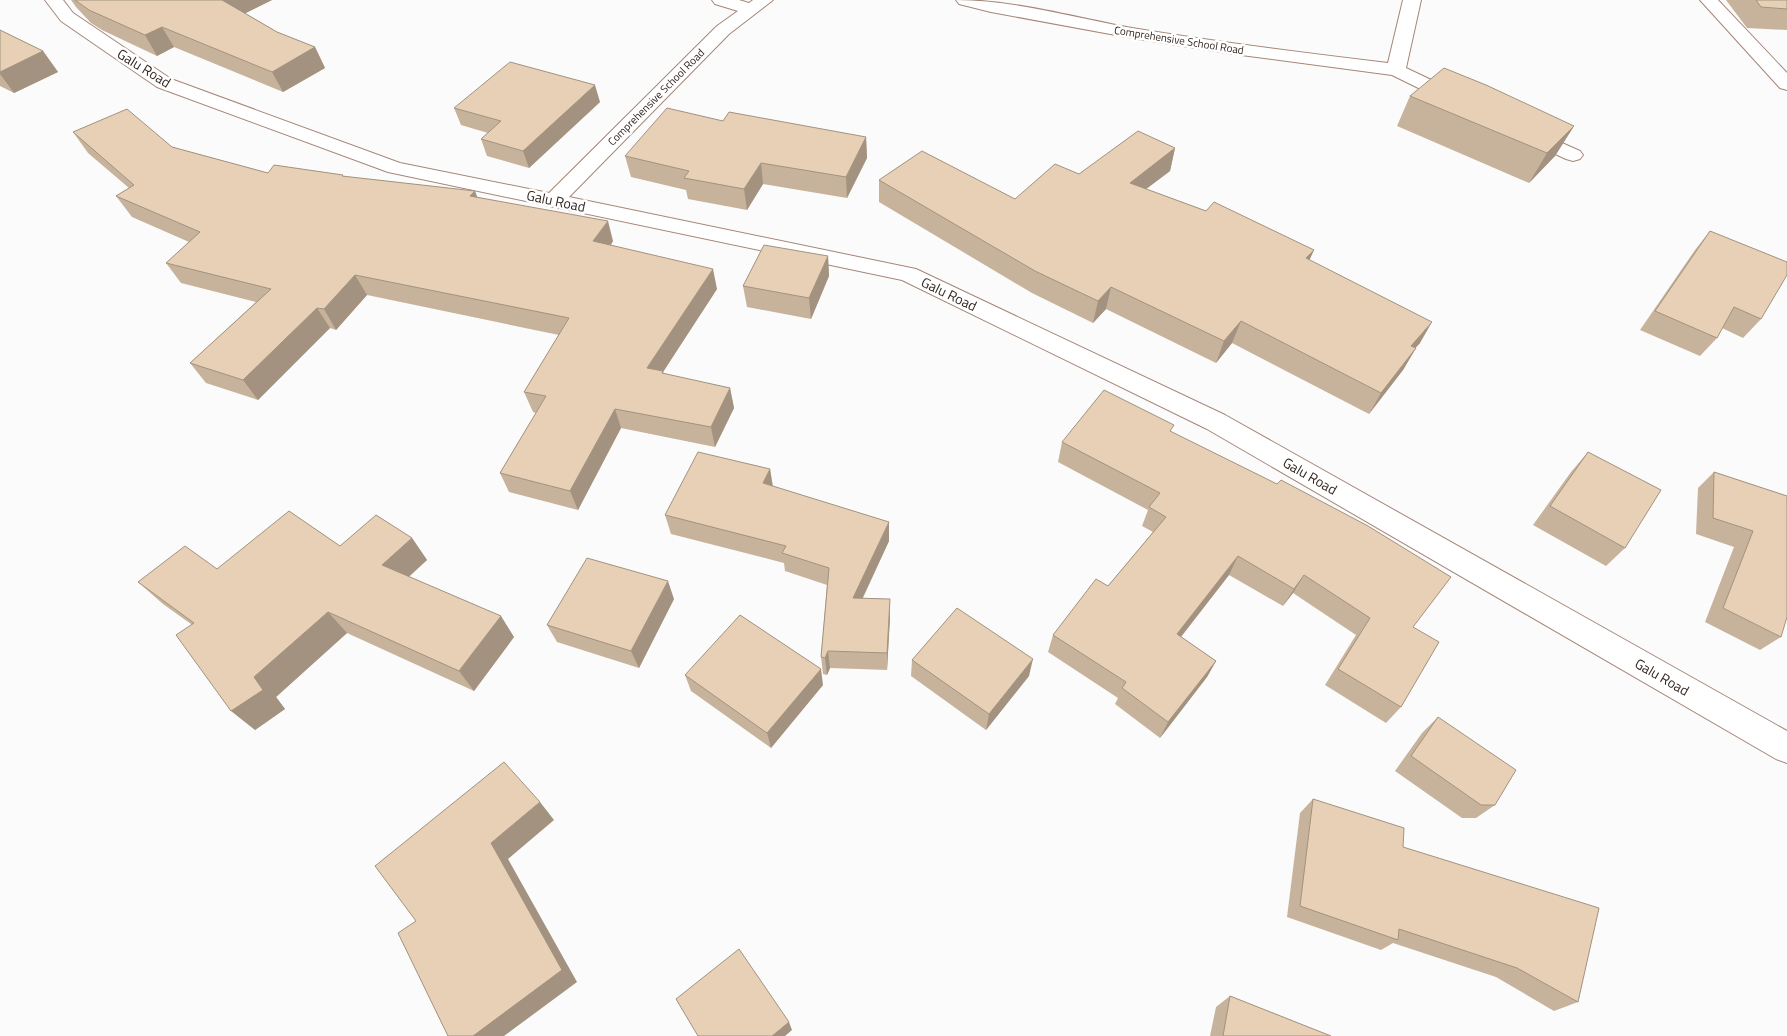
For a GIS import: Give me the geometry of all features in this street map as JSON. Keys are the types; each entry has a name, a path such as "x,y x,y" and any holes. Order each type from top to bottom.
{"street":[{"name":"Galu Road","path":"54,0 67,17 164,83 395,168 908,274 1216,422 1787,748"},
{"path":"721,0 757,5"},
{"name":"Comprehensive School Road","path":"965,0 990,7 1240,50 1396,70 1475,108"},
{"path":"1396,70 1412,0"},
{"path":"1709,0 1787,84"},
{"name":"Comprehensive School Road","path":"553,201 723,30 757,5"},
{"path":"1511,126 1573,156"}],"building":[{"path":"75,0 222,0 277,32 315,47 272,72 162,27 145,35 89,10"},
{"path":"1756,0 1787,0 1787,9 1761,7"},
{"path":"0,30 43,51 0,72"},
{"path":"510,62 595,85 523,151 481,139 501,121 454,108"},
{"path":"1444,68 1486,85 1574,126 1547,153 1410,96"},
{"path":"667,108 723,121 729,112 866,137 846,177 761,163 744,189 684,178 689,171 625,156"},
{"path":"127,109 172,147 268,173 274,165 342,176 475,191 470,196 608,221 593,241 713,269 647,368 730,388 711,427 615,409 570,491 500,473 546,396 524,392 569,318 355,275 324,309 317,308 243,380 190,363 271,289 166,263 200,232 116,196 134,185 73,132"},
{"path":"1138,131 1175,148 1130,183 1206,211 1214,202 1314,250 1306,258 1432,322 1411,346 1416,348 1381,393 1241,321 1224,341 1111,287 1098,301 1035,271 879,180 922,151 1015,199 1055,164 1079,174"},
{"path":"1710,231 1787,262 1787,275 1761,319 1734,307 1717,338 1655,311"},
{"path":"764,245 828,256 809,298 743,286"},
{"path":"1104,390 1174,425 1170,431 1277,484 1281,480 1368,526 1451,577 1413,627 1439,642 1401,707 1338,669 1370,618 1304,575 1294,589 1238,556 1177,634 1216,661 1168,722 1122,688 1126,682 1053,635 1096,579 1108,586 1166,517 1149,507 1160,493 1062,442"},
{"path":"698,452 770,469 763,483 889,522 853,598 890,599 887,653 828,651 825,658 821,657 829,568 782,553 786,546 665,515"},
{"path":"1588,452 1661,490 1625,548 1550,506"},
{"path":"1714,472 1787,496 1787,617 1781,637 1723,608 1753,531 1713,518"},
{"path":"289,511 340,546 376,515 412,538 382,565 501,616 459,671 328,612 254,677 263,690 231,711 176,635 194,623 138,582 185,546 217,569"},
{"path":"587,558 668,581 631,651 547,625"},
{"path":"957,608 1033,659 989,714 912,660"},
{"path":"740,615 821,669 767,733 685,675"},
{"path":"1438,717 1516,770 1495,805 1481,805 1411,756"},
{"path":"504,762 540,802 491,843 562,970 473,1036 448,1036 398,933 416,921 375,866"},
{"path":"1313,799 1404,828 1403,847 1599,908 1578,1002 1517,968 1399,929 1398,940 1300,906"},
{"path":"739,949 789,1022 772,1036 698,1036 676,999"},
{"path":"1230,996 1331,1036 1223,1036"}]}
